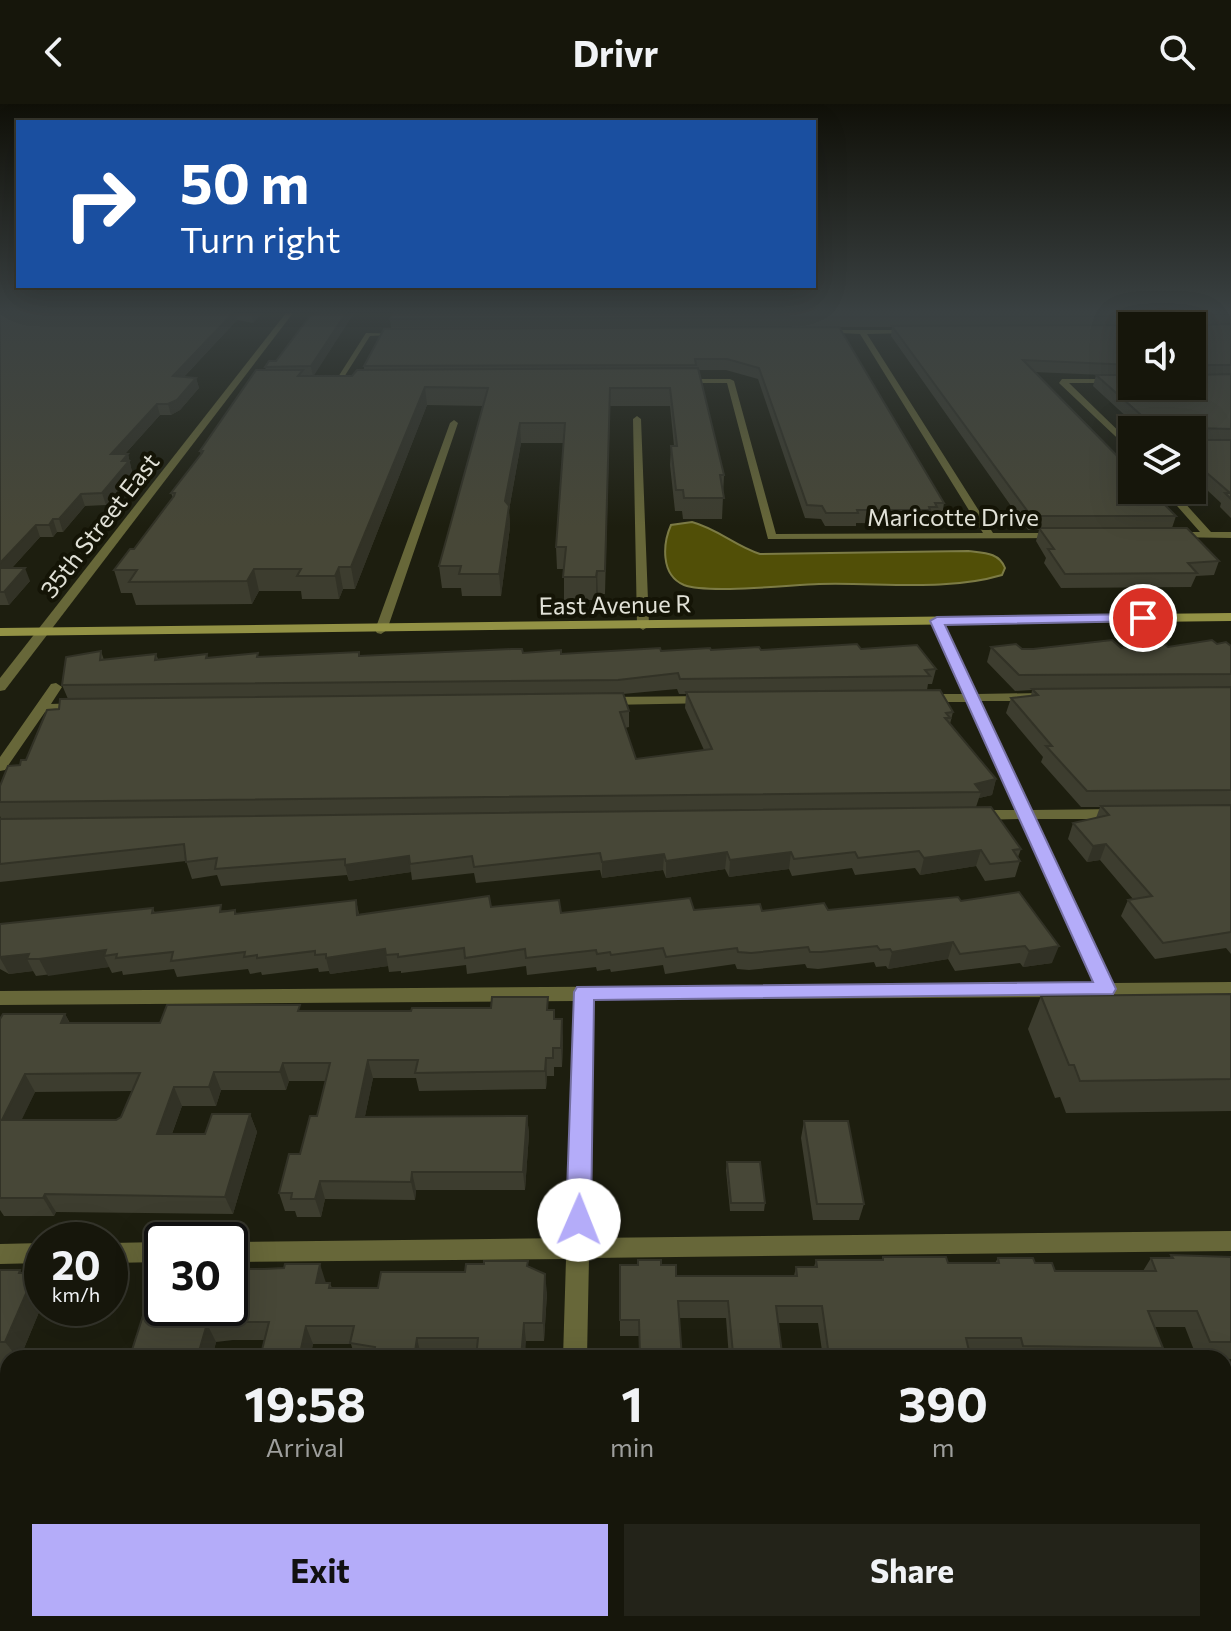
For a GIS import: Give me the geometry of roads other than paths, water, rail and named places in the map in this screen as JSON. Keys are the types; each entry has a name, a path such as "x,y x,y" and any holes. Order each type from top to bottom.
{"main road":[{"name":"East Avenue R","path":"0,632 381,630 1231,617"}],"street":[{"name":"35th Street East","path":"0,687 232,384"},
{"name":"Maricotte Drive","path":"731,384 772,537 1068,536"},
{"path":"895,384 990,536"},
{"path":"1065,384 1118,435"},
{"path":"637,419 643,626"},
{"path":"381,630 454,423"},
{"path":"1180,504 1208,535"},
{"path":"1161,535 1231,535"},
{"path":"937,621 1106,989"},
{"path":"0,767 56,687"},
{"path":"907,698 1062,697"},
{"path":"592,702 718,700"},
{"path":"41,708 88,707"},
{"path":"961,815 1136,814"},
{"path":"0,998 1231,989"},
{"path":"575,1350 584,992"},
{"path":"248,1252 1231,1241"},
{"path":"0,1254 24,1253"}]}
